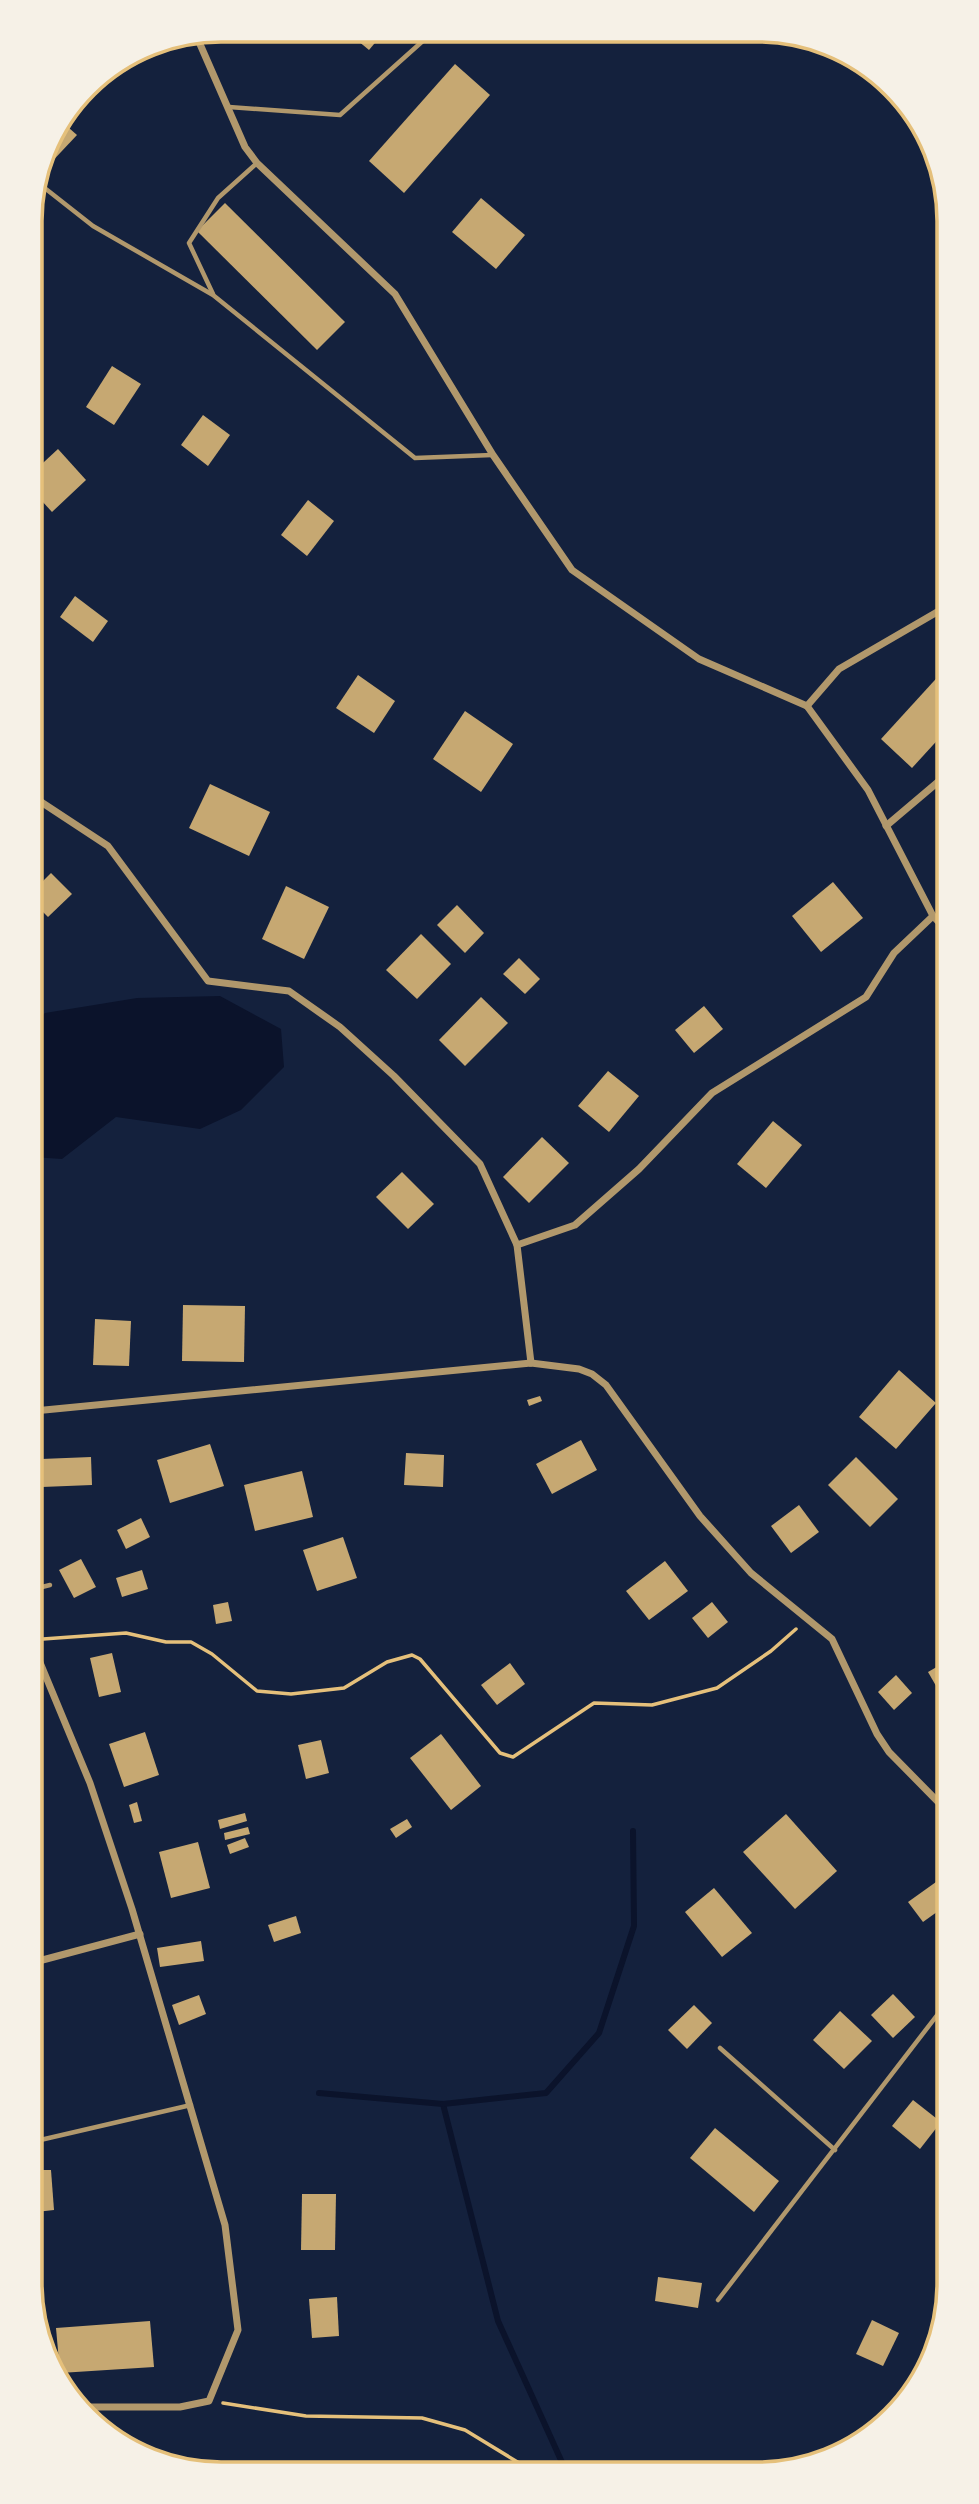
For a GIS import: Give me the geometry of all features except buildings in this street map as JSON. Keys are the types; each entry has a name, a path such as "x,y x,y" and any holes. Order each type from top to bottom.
{"street":[{"path":"200,44 245,147 257,163 395,294 493,454 572,570 699,659 807,706 868,790 937,920"},
{"path":"807,706 839,669 937,612"},
{"path":"886,826 937,782"},
{"path":"42,803 108,846 208,981 289,991 340,1027 394,1076 480,1164 517,1245 531,1363"},
{"path":"517,1245 575,1225 639,1169 712,1093 866,996 894,953 933,916"},
{"path":"42,1409 531,1363 579,1369 598,1378 700,1516 751,1573 832,1639 889,1752 937,1801"},
{"path":"42,1678 90,1783 140,1934 225,2225 239,2330 209,2400 180,2407 92,2407"},
{"path":"42,1960 140,1934"}],"lane":[{"path":"228,107 340,115 422,42"},
{"path":"213,295 189,243 218,198 257,163"},
{"path":"46,189 93,226 213,295 415,458 493,454"},
{"path":"42,1587 50,1585"},
{"path":"718,2300 937,2016"},
{"path":"720,2048 835,2150"},
{"path":"42,2140 191,2105"}],"path":[{"path":"42,1639 127,1633 166,1642 191,1642 212,1654 257,1691 291,1694 344,1688 387,1662 412,1655 420,1659 500,1753 513,1757 594,1703 652,1704 717,1688 771,1651 807,1619"},
{"path":"209,2400 306,2416 422,2418 465,2430 518,2462"}],"water":[{"path":"220,996 281,1029 284,1067 241,1110 200,1129 116,1117 62,1159 42,1158 42,1016 137,998"}],"waterway":[{"path":"443,2104 546,2093 599,2033 634,1926 633,1831"},
{"path":"319,2093 443,2104 498,2321 562,2462"}]}
